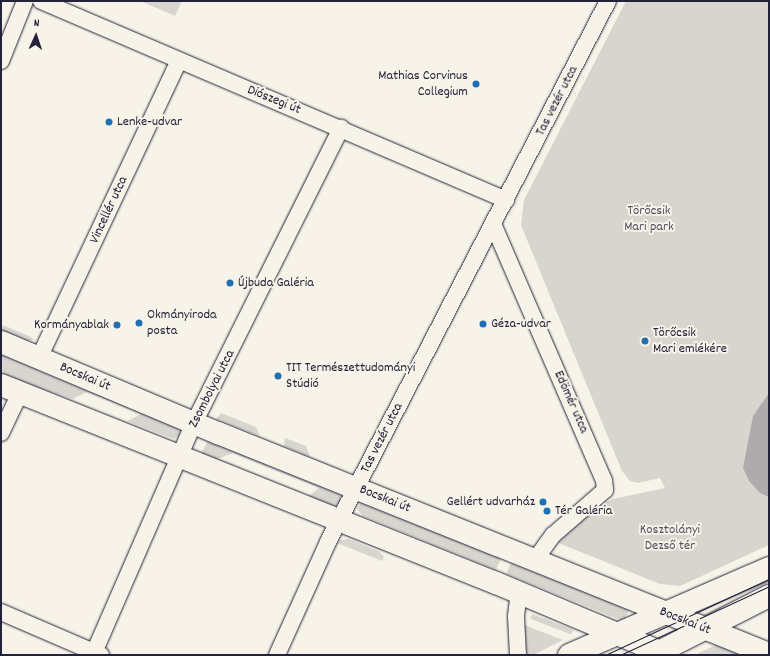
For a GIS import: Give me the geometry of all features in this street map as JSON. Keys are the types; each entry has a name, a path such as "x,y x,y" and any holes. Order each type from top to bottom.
{"main road":[{"name":"Bocskai út","path":"1,342 194,423 769,654"},
{"path":"11,389 179,458 519,593 619,634 660,654 703,628 769,596"},
{"path":"569,655 668,614 769,569"},
{"path":"619,634 666,633 703,628"}],"street":[{"path":"1,61 25,1"},
{"name":"Diószegi út","path":"41,1 179,61 341,128 506,200"},
{"name":"Tas vezér utca","path":"277,655 356,488 608,1"},
{"name":"Vincellér utca","path":"39,358 179,61"},
{"name":"Zsombolyai utca","path":"96,654 194,423 341,128"},
{"name":"Edömér utca","path":"493,224 604,478 604,490 553,535 535,560"},
{"path":"1,433 11,389"},
{"path":"518,655 516,616 519,593"},
{"path":"1,612 96,654"}],"green space":[{"path":"140,1 182,1 175,16"},
{"name":"Törőcsik Mari park","path":"626,1 769,1 769,545 680,586 660,584 556,542 594,508 613,499 665,488 660,478 638,483 630,481 622,471 521,225 524,200"},
{"path":"3,325 31,337 34,340 24,341 1,331"},
{"path":"1,353 180,427 180,435 174,439 127,421 141,414 87,392 72,399 1,376"},
{"path":"221,413 256,427 260,436 216,419"},
{"path":"209,438 338,490 341,495 339,503 332,508 307,497 319,488 233,453 212,461 200,456"},
{"path":"285,438 306,446 310,457 284,446"},
{"path":"362,501 502,556 496,570 363,516 357,509"},
{"path":"349,539 380,552 384,557 382,561 337,543 341,540"},
{"path":"512,560 630,608 624,621 506,574"},
{"path":"532,614 573,630 571,634 530,619"},
{"path":"524,625 563,640 533,655 525,655"},
{"path":"718,644 747,655 695,655"}],"shaded area":[{"path":"769,393 769,497 760,493 749,481 743,468 753,416"}],"tram line":[{"path":"605,655 769,579"},
{"path":"620,655 769,586"}],"place":[{"name":"Mathias Corvinus Collegium","path":"476,84"},
{"name":"Lenke-udvar","path":"109,122"},
{"name":"Újbuda Galéria","path":"230,283"},
{"name":"Okmányiroda posta","path":"139,323"},
{"name":"Géza-udvar","path":"483,324"},
{"name":"Kormányablak","path":"117,325"},
{"name":"Törőcsik Mari emlékére","path":"645,341"},
{"name":"TIT Természettudományi Stúdió","path":"278,376"},
{"name":"Gellért udvarház","path":"543,502"},
{"name":"Tér Galéria","path":"547,511"}],"park label":[{"name":"Kosztolányi Dezső tér","path":"670,538"}]}
